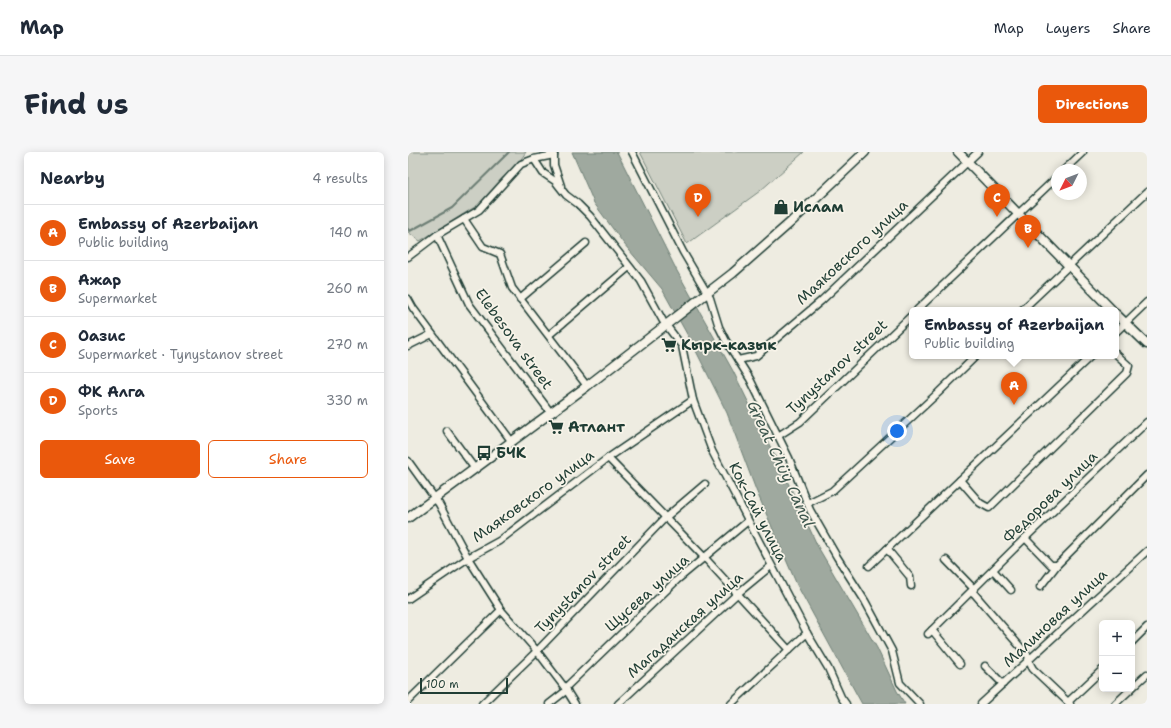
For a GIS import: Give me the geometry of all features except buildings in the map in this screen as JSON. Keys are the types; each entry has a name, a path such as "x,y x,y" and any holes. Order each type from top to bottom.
{"main road":[{"name":"Elebesova street","path":"408,518 587,386 733,273 791,222 865,152"},
{"path":"958,152 1109,307"},
{"path":"1119,317 1147,344"}],"street":[{"path":"632,152 681,248 707,293 719,327 750,379 789,458 808,503 837,557 865,601 892,651 900,683 920,704"},
{"name":"Маяковского улица","path":"738,360 756,356 821,301 978,152"},
{"path":"1070,164 1083,152"},
{"path":"408,257 437,235 479,210 521,164 554,154 556,173 566,195"},
{"name":"Кок-Сай улица","path":"534,159 543,173 555,181 566,195 590,216 641,281 669,322 682,346 693,400 712,451 771,566 807,633 828,668 841,698 846,704"},
{"path":"921,307 1051,183"},
{"path":"1025,307 1147,192"},
{"path":"464,219 483,247 500,254 512,288 587,386"},
{"name":"Elebesova street","path":"437,235 469,304 551,413"},
{"path":"520,299 586,243"},
{"path":"549,335 629,267"},
{"path":"408,299 413,308 512,442"},
{"path":"1119,329 1147,302"},
{"name":"Tynystanov street","path":"778,436 800,422 909,318"},
{"path":"408,346 432,334"},
{"path":"960,480 980,503 990,508 1127,373 1129,366 1119,357"},
{"path":"808,503 832,491 973,359"},
{"path":"869,566 1088,359"},
{"name":"Маяковского улица","path":"408,599 468,558 499,541 608,458 693,400"},
{"name":"Федорова улица","path":"960,664 930,632 1025,538 1147,422"},
{"path":"447,431 475,469"},
{"path":"608,458 705,558 789,650"},
{"path":"408,461 434,498 468,558 501,610 537,651 566,689 575,704"},
{"path":"1040,587 1057,565 1147,475"},
{"name":"Tynystanov street","path":"482,704 537,651 665,518 705,484"},
{"name":"Щусева улица","path":"549,704 671,586 748,521"},
{"path":"1025,538 1051,566 1057,565"},
{"path":"887,549 910,577 911,586"},
{"name":"Малиновая улица","path":"982,704 1147,551"},
{"path":"946,560 973,590 1029,659 1033,669 1069,703 1099,673"},
{"name":"Магаданская улица","path":"618,704 737,594 771,566"},
{"path":"993,570 1011,590"},
{"path":"408,701 501,610"},
{"path":"1135,639 1147,627"},
{"path":"731,704 807,633"},
{"path":"985,666 1003,684"},
{"path":"1135,684 1147,674"},
{"path":"1115,704 1127,692"}],"shaded area":[{"path":"408,152 526,152 517,165 502,178 478,205 420,241 408,232"},
{"path":"572,152 617,152 677,271 733,371 818,547 877,648 897,691 905,704 862,704 797,585 756,490 727,413 693,345 662,289 624,244 594,203"},
{"path":"640,152 804,152 760,191 687,244"}],"waterway":[{"path":"408,229 410,231 452,208 509,152"}],"place":[{"name":"Ислам","path":"781,207"},
{"name":"ФК Алга","path":"698,217"},
{"name":"Оазис","path":"997,217"},
{"name":"Ажар","path":"1028,248"},
{"name":"Кырк-казык","path":"669,345"},
{"name":"Embassy of Azerbaijan","path":"1014,405"},
{"name":"Атлант","path":"556,427"},
{"name":"БЧК","path":"484,453"}],"water label":[{"name":"Great Chüy Canal","path":"781,464"}]}
